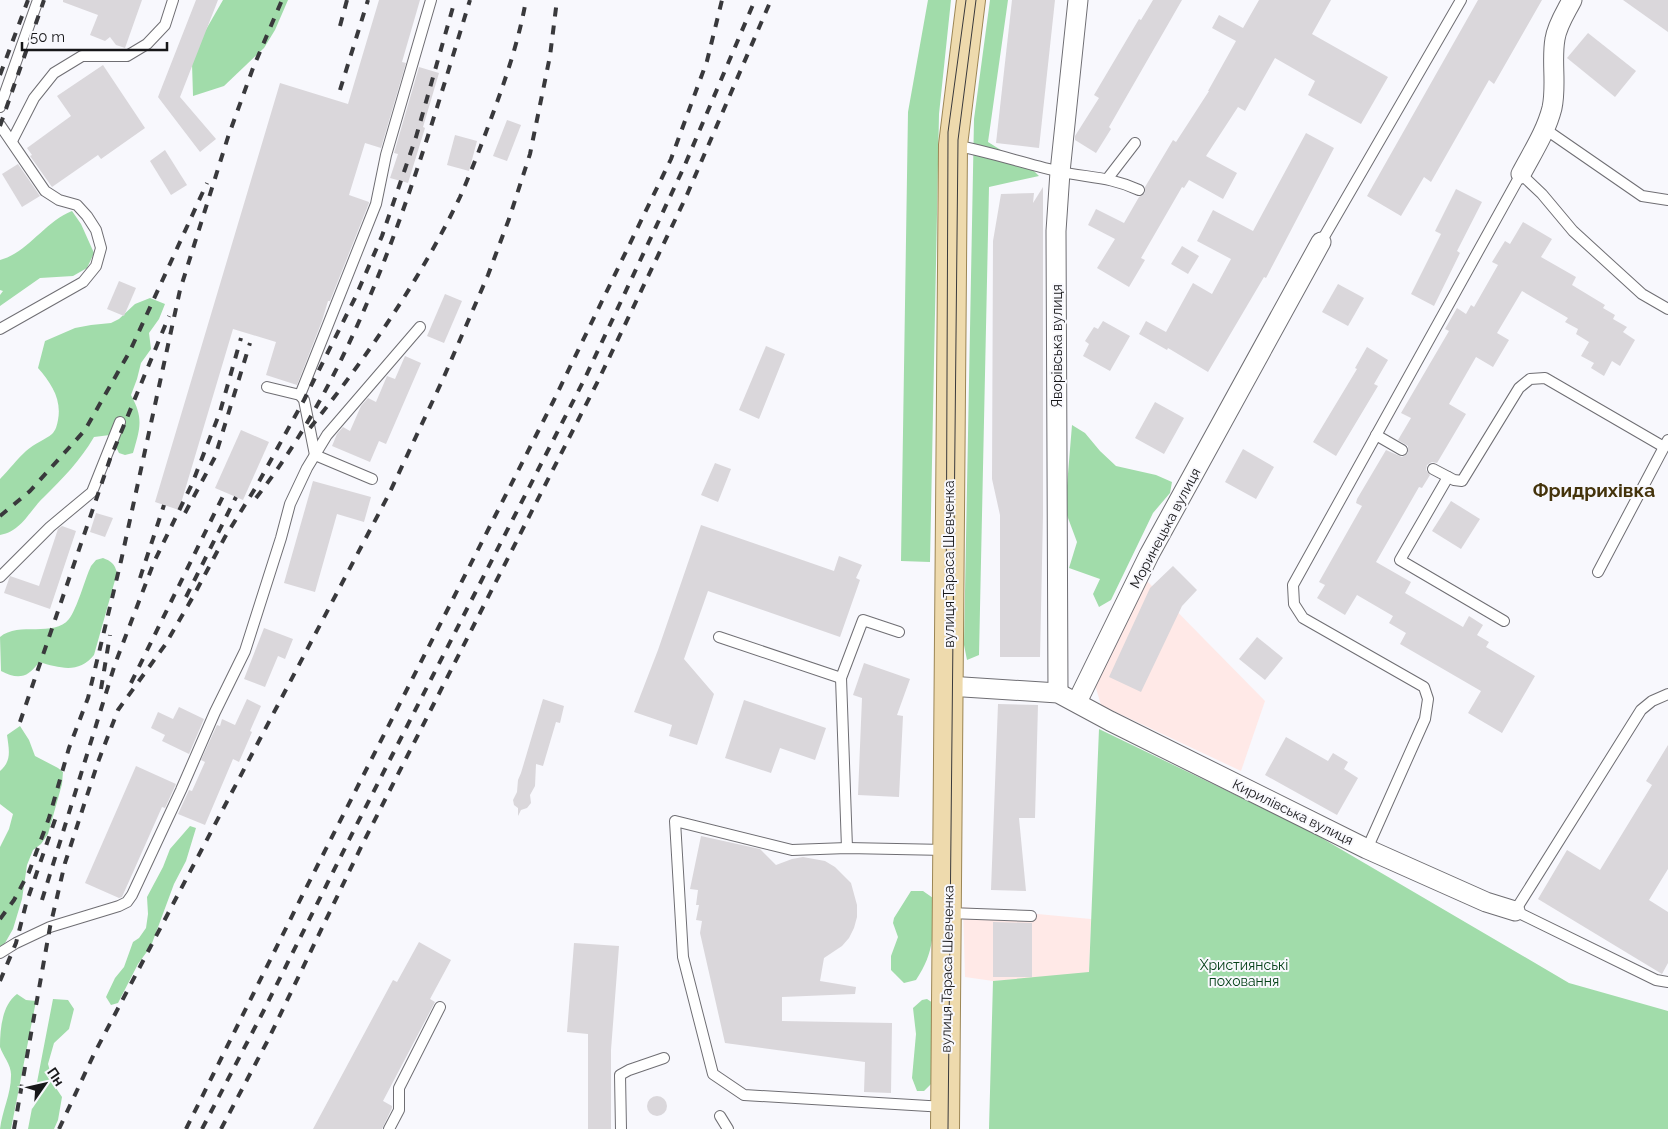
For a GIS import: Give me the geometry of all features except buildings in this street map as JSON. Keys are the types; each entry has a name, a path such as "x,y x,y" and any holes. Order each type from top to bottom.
{"main road":[{"name":"вулиця Тараса Шевченка","path":"946,1118 953,145 971,0"}],"street":[{"name":"Яворівська вулиця","path":"1058,693 1056,231 1060,172 1078,0"},
{"path":"1521,174 1544,129 1552,108 1555,37 1572,0"},
{"name":"Моринецька вулиця","path":"1077,702 1149,555 1321,242"},
{"path":"948,686 1058,693 1077,702"},
{"name":"Кирилівська вулиця","path":"1077,702 1119,725 1367,849 1486,902 1515,911"}],"lane":[{"path":"0,107 38,0"},
{"path":"12,141 34,98 54,73 82,56 127,56 147,44 165,25 173,0"},
{"path":"300,395 376,204 386,155 431,0"},
{"path":"1321,242 1461,0"},
{"path":"0,125 45,191 59,200 77,205 87,216 96,230 101,248 96,266 83,282 0,329"},
{"path":"1544,129 1642,196 1668,200"},
{"path":"1108,178 1135,143"},
{"path":"953,145 1060,172 1108,178 1139,190"},
{"path":"1367,849 1424,719 1428,699 1424,687 1304,618 1294,604 1293,585 1521,174 1542,194 1573,231 1635,288 1668,309"},
{"path":"0,953 50,927 119,906 127,902 132,895 215,712 245,651 282,538 290,504 307,468 327,435 420,327"},
{"path":"1433,469 1458,482 1466,477 1519,388 1530,379 1545,378 1666,443 1598,572"},
{"path":"267,387 300,395 304,400 315,455"},
{"path":"0,577 50,527 92,492 120,422"},
{"path":"1376,435 1402,450"},
{"path":"315,455 372,479"},
{"path":"1448,477 1400,560 1504,621"},
{"path":"847,848 840,678 863,620 899,632"},
{"path":"719,637 840,678"},
{"path":"1668,694 1652,701 1642,710 1515,911 1656,980 1668,982"},
{"path":"946,1118 744,1095 713,1074 683,957 675,821 792,850 847,848 948,850"},
{"path":"948,913 1031,916"},
{"path":"389,1129 399,1110 399,1088 440,1007"},
{"path":"621,1129 620,1076 629,1070 664,1058"},
{"path":"720,1116 728,1129"}],"shaded area":[{"path":"1146,580 1265,701 1241,771 1101,705 1095,685"},
{"path":"963,907 1091,919 1089,973 993,981 965,977"}],"green space":[{"path":"223,0 288,0 275,30 264,48 224,86 193,96 192,63 204,33"},
{"path":"928,0 951,0 939,114 930,562 901,561 908,112"},
{"path":"990,0 1008,0 988,142 1033,170 1039,176 989,187 979,655 967,660 964,645 974,119"},
{"path":"72,211 81,224 94,253 87,268 73,276 40,278 0,306 0,295 3,291 0,290 0,260 20,251 53,222"},
{"path":"150,298 165,304 159,319 149,333 151,349 141,363 131,395 138,411 140,424 133,453 125,455 119,453 110,435 94,437 71,469 39,502 25,520 8,533 0,535 0,479 19,457 52,434 57,424 59,412 57,398 47,379 38,368 45,341 75,328 111,323 119,319 135,304"},
{"path":"1072,425 1085,433 1116,466 1156,475 1172,482 1170,493 1153,513 1111,600 1099,607 1093,594 1100,579 1069,568 1077,542 1065,510"},
{"path":"103,558 112,563 117,573 94,655 82,665 76,667 54,666 39,662 31,671 22,676 13,676 1,671 0,637 8,632 17,630 46,629 63,625 75,608 91,566 96,560"},
{"path":"20,726 29,740 35,756 63,772 62,784 48,834 41,844 33,850 27,865 22,899 13,929 5,943 0,947 0,847 9,829 13,814 0,804 0,771 8,759 7,735"},
{"name":"Християнські поховання","path":"1099,729 1308,830 1569,983 1668,1011 1668,1129 989,1129 993,981 1089,972"},
{"path":"190,826 196,828 186,861 174,884 151,946 138,964 118,1003 111,1005 106,997 115,978 124,967 133,942 139,938 146,928 148,914 147,897 170,849"},
{"path":"911,891 923,891 933,898 933,931 930,950 922,970 916,980 904,983 891,970 891,956 898,937 893,923 894,918"},
{"path":"17,994 26,1000 36,1001 11,1129 0,1129 10,1089 11,1076 9,1065 0,1047 1,1025 8,1004"},
{"path":"53,999 68,1000 74,1009 69,1029 54,1043 48,1064 54,1085 62,1097 58,1120 54,1129 28,1129"},
{"path":"927,999 936,1005 934,1081 924,1091 917,1091 912,1078 916,1034 913,1008 922,1000"}],"tram line":[{"path":"946,631 948,132 966,0"},
{"path":"948,1129 958,140 976,0"}],"railway":[{"path":"0,75 28,0"},
{"path":"0,126 44,0"},
{"path":"0,919 14,900 29,872 49,818 69,748 88,698 121,561 180,290 228,137 253,68 282,0"},
{"path":"340,26 347,0"},
{"path":"340,90 368,0"},
{"path":"14,1129 50,927 65,863 98,762 118,710 165,645 194,595 304,400 355,298 382,236 416,137 455,0"},
{"path":"256,498 295,443 329,384 358,323 385,260 408,195 470,0"},
{"path":"310,428 352,374 410,288 460,197 481,146 507,73 520,30 526,0"},
{"path":"59,1129 94,1054 389,494 443,379 488,275 530,154 550,56 557,0"},
{"path":"186,1129 553,402 671,159 707,61 722,0"},
{"path":"202,1129 585,378 684,167 755,0"},
{"path":"221,1129 268,1040 362,845 598,381 686,197 771,0"},
{"path":"0,516 30,491 85,430 130,351 207,183"},
{"path":"20,722 110,459 169,316"},
{"path":"42,900 115,664 154,562 192,484 220,412 241,338"},
{"path":"185,513 215,457 250,343"},
{"path":"131,683 225,492"},
{"path":"186,597 236,497"},
{"path":"140,578 164,505"},
{"path":"101,689 110,635"},
{"path":"0,981 16,943 26,904 57,814"}],"district":[{"name":"Фридрихівка","path":"1594,490"}]}
